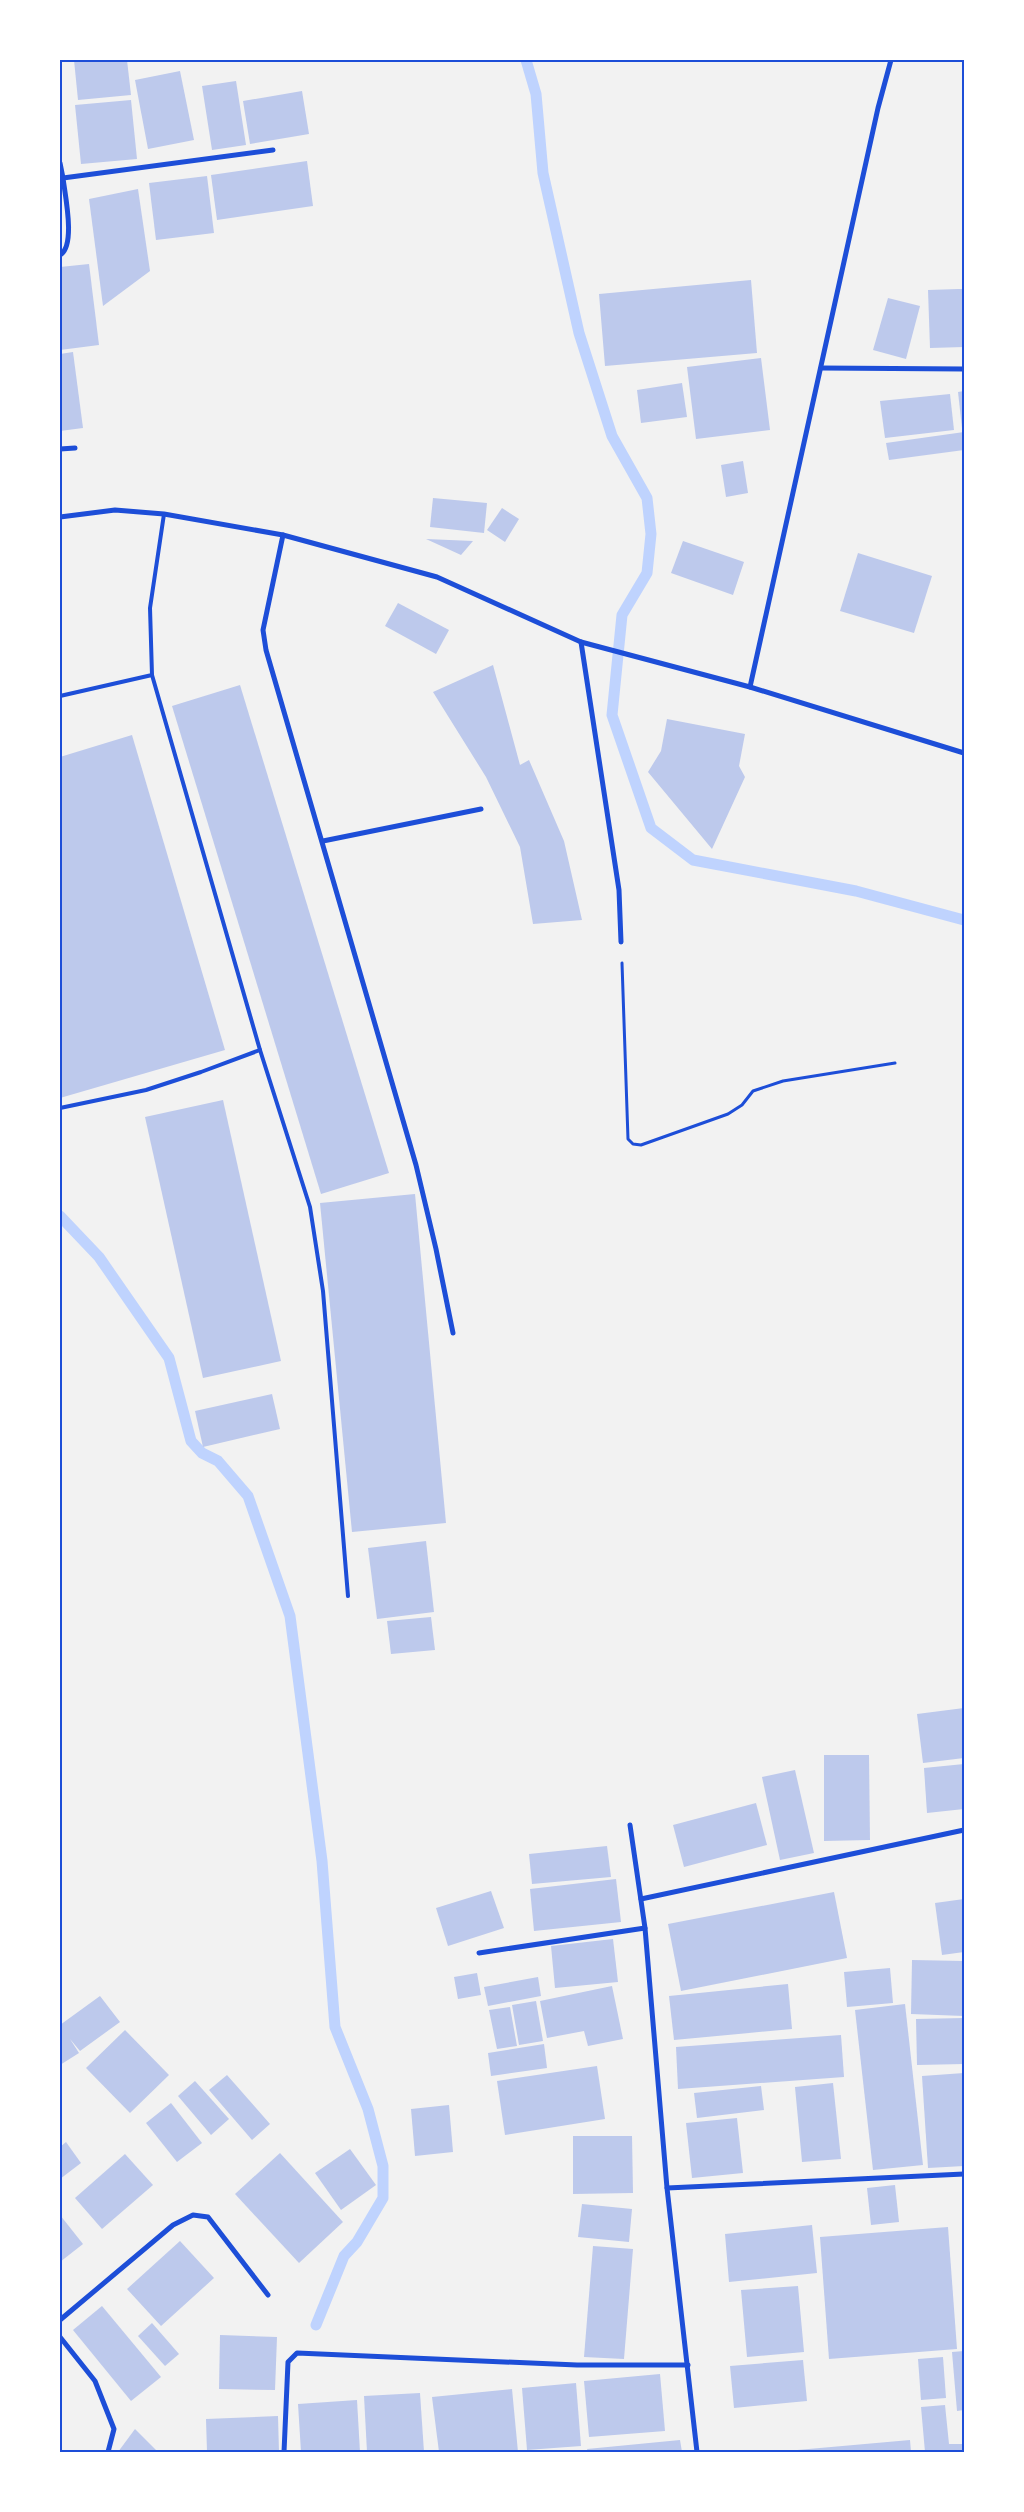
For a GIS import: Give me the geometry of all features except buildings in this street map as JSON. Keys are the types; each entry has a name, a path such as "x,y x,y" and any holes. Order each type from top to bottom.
{"street":[{"path":"750,687 878,108 891,60"},
{"path":"63,178 273,150"},
{"path":"60,163 69,239 66,250 60,255"},
{"path":"821,368 964,369"},
{"path":"60,449 75,448"},
{"path":"60,518 114,510 164,514 283,535 437,577 581,642 750,687 964,753"},
{"path":"283,535 263,630 271,671 323,841 416,1165 453,1333"},
{"path":"581,642 619,890 621,942"},
{"path":"323,841 481,809"},
{"path":"630,1825 645,1928 667,2188 688,2365 696,2452"},
{"path":"641,1899 964,1830"},
{"path":"479,1953 645,1928"},
{"path":"667,2188 964,2174"},
{"path":"60,2320 173,2225 193,2215 208,2217 268,2295"},
{"path":"60,2337 95,2381 114,2429 108,2452"},
{"path":"284,2452 288,2362 297,2353 577,2365 688,2365"}],"lane":[{"path":"164,514 150,608 152,675 260,1050 310,1207 323,1291 348,1596"},
{"path":"60,696 152,675"},
{"path":"60,1108 146,1090 260,1050"}],"path":[{"path":"621,942 628,1139 633,1144 641,1145 728,1114 742,1105 753,1091 783,1081 895,1063"}],"waterway":[{"path":"526,60 536,94 543,173 579,333 612,436 647,498 651,534 647,573 622,615 612,715 651,828 693,860 856,891 964,920"},
{"path":"60,1216 99,1257 169,1358 191,1441 202,1453 218,1461 248,1496 290,1616 322,1861 335,2027 368,2109 383,2166 383,2198 357,2242 344,2256 316,2325"}]}
